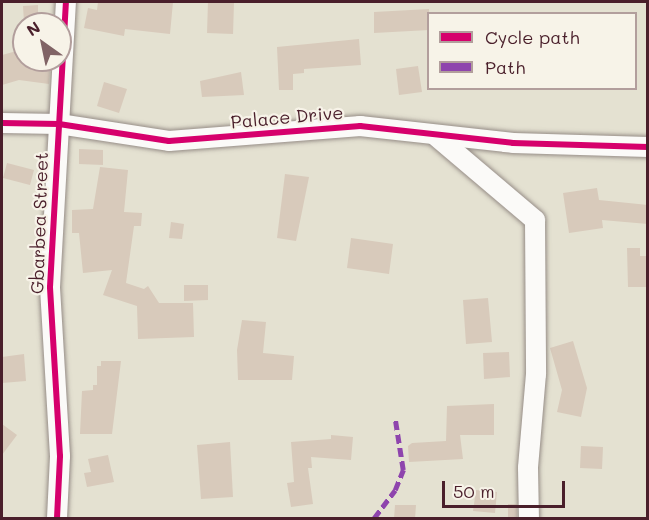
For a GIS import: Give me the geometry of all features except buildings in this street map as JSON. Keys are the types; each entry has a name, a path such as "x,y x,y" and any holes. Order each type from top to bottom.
{"street":[{"name":"Gbarbea Street","path":"57,519 60,456 50,287 66,2"},
{"name":"Palace Drive","path":"2,123 59,124 169,141 360,126 436,136 648,147"},
{"path":"436,136 535,220 536,374 528,468 529,519"}],"marked path":[{"path":"374,518 395,490 403,470 395,419"}],"cycle path":[{"path":"57,518 60,456 50,287 66,2"},
{"path":"2,123 59,124 169,141 360,126 513,143 648,147"}]}
